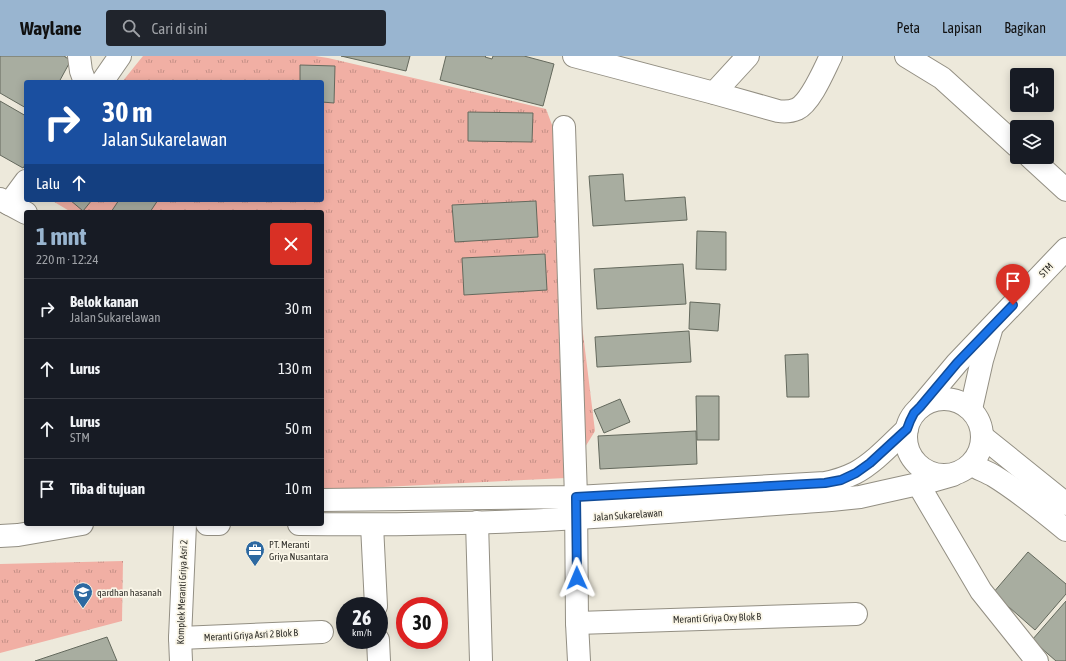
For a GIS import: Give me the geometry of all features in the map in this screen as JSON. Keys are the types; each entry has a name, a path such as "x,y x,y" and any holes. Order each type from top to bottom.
{"street":[{"path":"79,56 81,71 84,80"},
{"path":"103,80 120,56"},
{"path":"574,56 714,93 778,112 796,110 803,105 810,96 831,56"},
{"path":"714,93 748,56"},
{"path":"906,56 942,78 1010,140"},
{"path":"564,127 576,497 579,661"},
{"path":"1038,164 1066,190"},
{"path":"12,205 24,184"},
{"name":"STM","path":"920,407 957,363 1066,249"},
{"path":"971,410 982,360 992,327"},
{"path":"946,399 960,402 971,410 979,421 983,437 982,447 978,457 962,470 940,476 928,472 917,465 910,454 906,442 907,429 910,421 914,413 920,407 933,401 946,399"},
{"name":"Jalan Sukarelawan","path":"324,500 576,497 825,483 841,480 856,473 870,463 907,429"},
{"path":"983,437 1066,504"},
{"path":"962,470 993,475 1030,500 1066,530"},
{"name":"Jalan Sukarelawan","path":"324,524 372,525 576,518 831,500 860,497 932,481 962,470"},
{"path":"918,484 981,591 1037,661"},
{"path":"477,522 481,661"},
{"path":"372,525 376,597"},
{"path":"0,536 18,535 70,526"},
{"name":"Komplek Meranti Griya Asri 2","path":"181,661 180,638 185,526"},
{"name":"Meranti Griya Oxy Blok B","path":"578,623 856,614"},
{"name":"Meranti Griya Asri 2 Blok B","path":"180,638 322,632"},
{"path":"378,649 379,661"}],"green space":[{"path":"143,56 315,56 546,109 560,146 595,431 566,478 324,490 324,210 68,210 54,202 324,202 324,80 124,80"},
{"path":"123,561 122,621 0,653 0,564"}],"building":[{"path":"0,56 65,56 71,60 60,80 24,80 24,107 0,93"},
{"path":"341,56 410,56 406,71"},
{"path":"446,56 486,56 485,57 492,59 493,56 524,56 554,64 543,106 440,80"},
{"path":"300,65 335,66 334,103 324,102 324,80 300,80"},
{"path":"0,101 24,115 24,167 23,168 0,155"},
{"path":"468,112 533,113 532,142 468,141"},
{"path":"623,174 625,201 685,197 687,220 593,226 589,176"},
{"path":"536,201 538,237 455,242 452,205"},
{"path":"72,202 90,202 84,210"},
{"path":"118,202 157,202 151,210 112,210"},
{"path":"697,231 726,232 726,270 696,269"},
{"path":"545,254 547,290 464,295 462,258"},
{"path":"683,264 686,304 597,309 594,269"},
{"path":"690,302 720,304 718,331 689,329"},
{"path":"689,331 691,362 597,367 595,337"},
{"path":"808,354 809,397 787,397 785,355"},
{"path":"696,396 719,396 719,440 697,440"},
{"path":"620,399 630,422 604,433 594,410"},
{"path":"696,431 697,464 600,469 598,436"},
{"path":"1028,552 1066,584 1066,594 1035,630 993,593"},
{"path":"1066,601 1066,661 1056,661 1032,640"},
{"path":"107,637 117,661 35,661"}],"place":[{"name":"PT. Meranti Griya Nusantara","path":"255,567"},
{"name":"qardhan hasanah","path":"83,609"}],"route":[{"path":"577,578 576,497 825,483 841,480 856,473 870,463 907,429 914,413 957,363 1013,305"}]}
